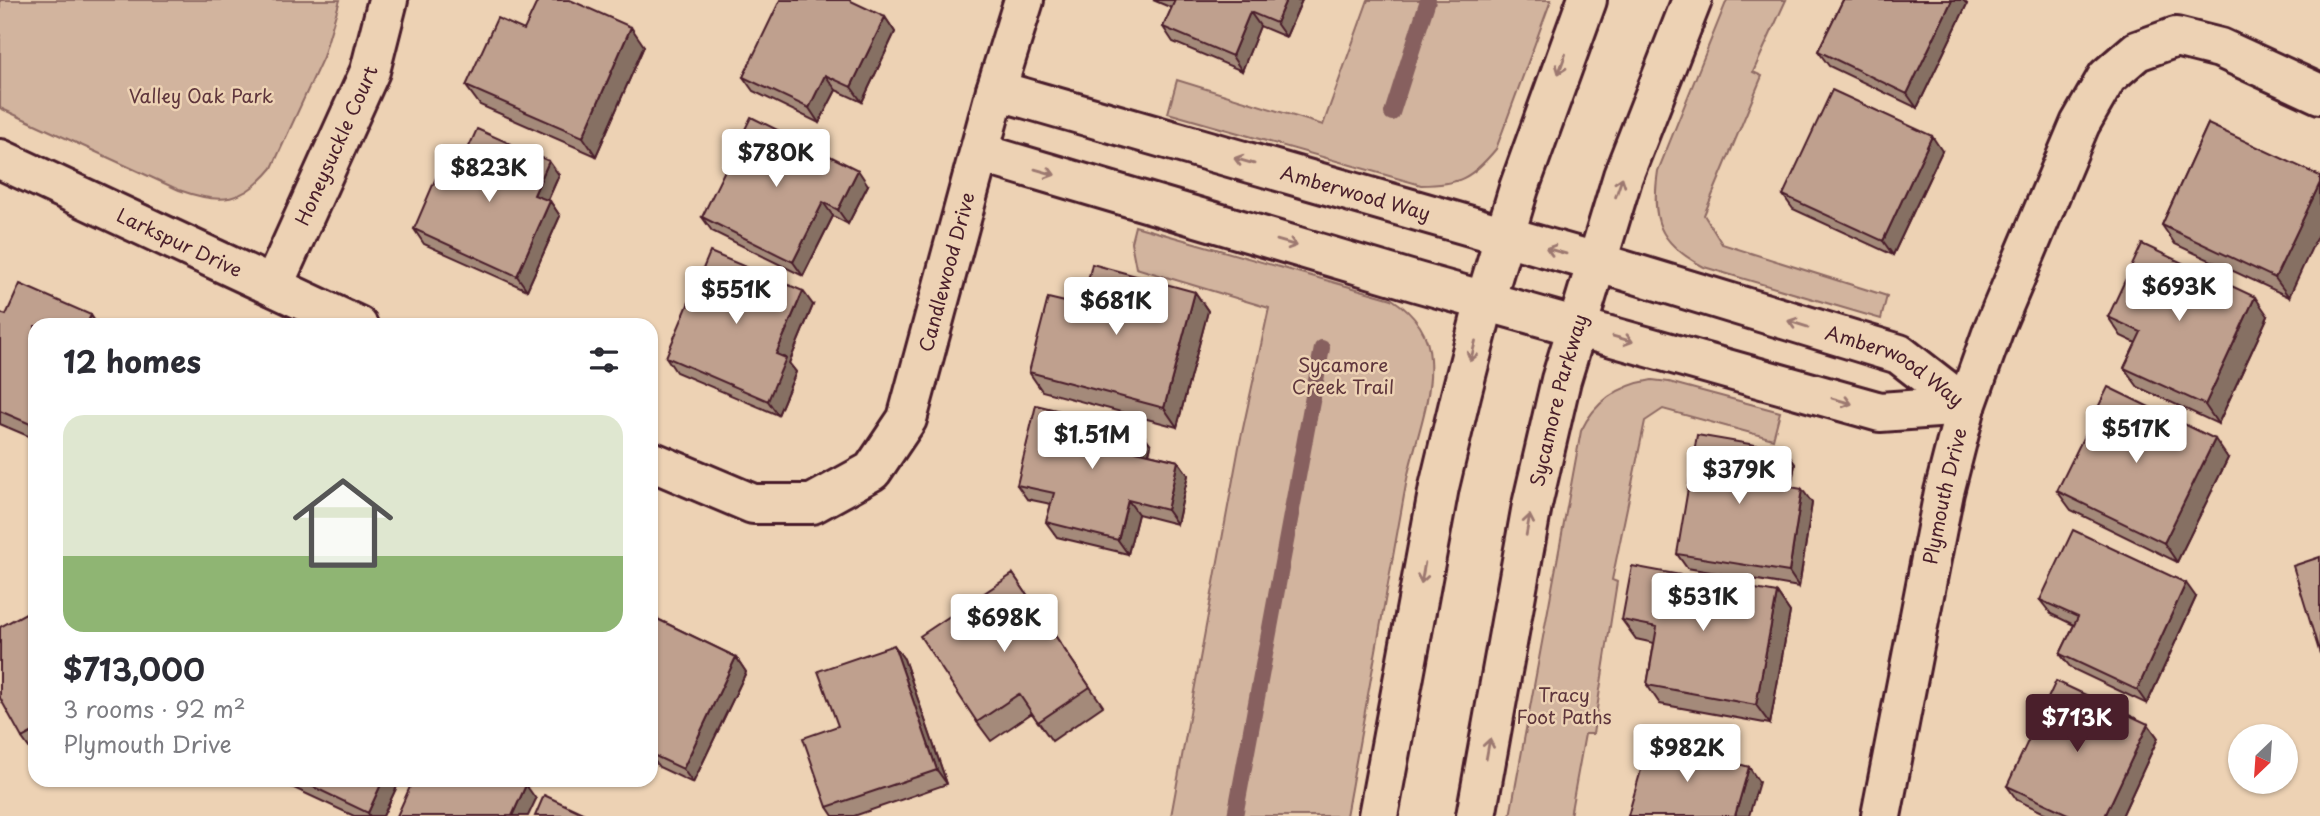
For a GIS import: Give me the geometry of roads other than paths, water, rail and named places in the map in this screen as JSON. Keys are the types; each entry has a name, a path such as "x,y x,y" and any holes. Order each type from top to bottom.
{"street":[{"name":"Honeysuckle Court","path":"273,286 370,71 388,0"},
{"name":"Candlewood Drive","path":"658,464 753,504 812,505 872,471 907,419 996,90 1024,0"},
{"path":"1378,816 1439,487 1485,301 1538,129 1587,0"},
{"name":"Sycamore Parkway","path":"1476,816 1548,427 1576,325 1623,176 1692,0"},
{"name":"Plymouth Drive","path":"1881,816 1944,492 1966,406 1994,328 2080,124 2107,77 2137,51 2176,37 2220,48 2320,94"},
{"name":"Amberwood Way","path":"996,90 1596,262 1899,354 1966,406"},
{"name":"Amberwood Way","path":"980,153 1485,301 1880,412 1966,406"},
{"name":"Larkspur Drive","path":"0,159 341,318"}],"waterway":[{"path":"1392,113 1428,0"},
{"path":"1235,816 1322,348"}],"park label":[{"name":"Valley Oak Park","path":"201,96"},
{"name":"Sycamore Creek Trail","path":"1343,376"},
{"name":"Tracy Foot Paths","path":"1564,706"}]}
